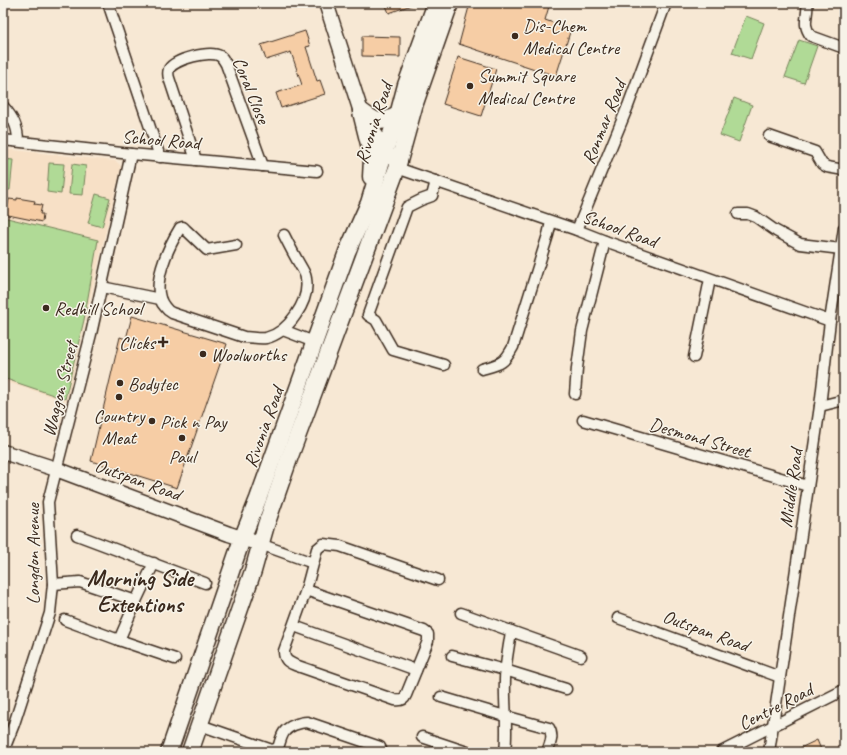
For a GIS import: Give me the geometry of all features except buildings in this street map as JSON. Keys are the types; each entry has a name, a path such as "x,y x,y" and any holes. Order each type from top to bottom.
{"main road":[{"name":"Rivonia Road","path":"169,752 242,539 258,499 347,252 369,203 385,150 398,115 406,85 436,3"},
{"name":"Rivonia Road","path":"190,752 253,571 260,544 290,456 397,168 415,103 450,3"},
{"path":"361,112 376,121 384,121 398,115"},
{"path":"361,112 372,158 369,203"}],"street":[{"path":"108,3 160,157"},
{"path":"326,3 361,112 397,168"},
{"name":"Ronmar Road","path":"578,230 628,106 666,3"},
{"path":"807,3 808,8 805,18 805,25 811,36 844,48"},
{"name":"Coral Close","path":"196,160 168,73 172,66 182,60 206,54 214,54 224,59 263,166"},
{"path":"3,106 16,125 18,141"},
{"path":"769,136 815,152 822,164 827,167 844,170"},
{"name":"School Road","path":"3,140 160,157 317,171"},
{"name":"Waggon Street","path":"56,469 91,334 131,154"},
{"name":"School Road","path":"397,168 578,230 710,279 830,321"},
{"path":"436,182 432,196 407,207 368,316 376,320 393,350 444,365"},
{"path":"738,214 748,214 756,217 776,231 800,244 841,249"},
{"path":"482,369 500,364 513,347 551,222"},
{"path":"236,245 207,250 183,227 180,228 172,241 161,268 159,290 160,299 172,314 244,337 265,338 283,330 291,321 304,297 307,288 306,277 284,235"},
{"name":"Middle Road","path":"769,752 820,406 830,321 844,228"},
{"path":"575,394 582,331 605,241"},
{"path":"694,357 710,279"},
{"path":"102,287 160,299"},
{"path":"283,330 314,342"},
{"path":"820,406 844,400"},
{"name":"Desmond Street","path":"583,420 808,486"},
{"name":"Outspan Road","path":"3,452 56,469 242,539 260,544"},
{"name":"Longdon Avenue","path":"3,752 14,724 50,613 53,584 48,502 56,469"},
{"path":"77,535 205,583"},
{"path":"260,544 313,563"},
{"path":"306,590 426,632 428,635 428,641 405,697 399,701 295,665 286,660 284,651 306,590 317,549 323,544 340,546 438,580"},
{"path":"119,640 154,563"},
{"path":"53,584 80,582 136,601"},
{"path":"461,613 581,656"},
{"name":"Outspan Road","path":"618,618 780,677"},
{"path":"65,620 175,660"},
{"path":"294,626 416,670"},
{"path":"505,752 505,670 512,631"},
{"path":"452,656 505,670 566,689"},
{"name":"Centre Road","path":"721,752 844,690"},
{"path":"441,697 549,728 552,736 547,752"},
{"path":"200,725 269,750 276,751 285,730 303,722 310,723 380,748 382,752"},
{"path":"422,737 467,752"}],"shaded area":[{"name":"Redhill School","path":"3,149 115,161 121,168 67,401 3,381"}],"green space":[{"path":"746,16 764,23 751,59 732,53"},
{"path":"799,40 817,46 804,83 785,77"},
{"path":"734,98 752,105 739,142 720,135"},
{"path":"3,159 13,160 10,190 3,189"},
{"path":"49,163 64,164 61,194 47,192"},
{"path":"72,164 86,166 83,195 69,194"},
{"path":"96,194 110,198 102,227 88,223"},
{"path":"3,217 98,240 84,320 65,399 3,378"}],"place":[{"name":"Dis-Chem Medical Centre","path":"515,36"},
{"name":"Summit Square Medical Centre","path":"470,86"},
{"name":"Redhill School","path":"46,308"},
{"name":"Clicks","path":"163,342"},
{"name":"Woolworths","path":"203,354"},
{"name":"Bodytec","path":"120,383"},
{"name":"Country Meat","path":"119,397"},
{"name":"Pick n Pay","path":"152,421"},
{"name":"Paul","path":"182,438"}],"district":[{"name":"Morning Side Extentions","path":"140,591"}]}
